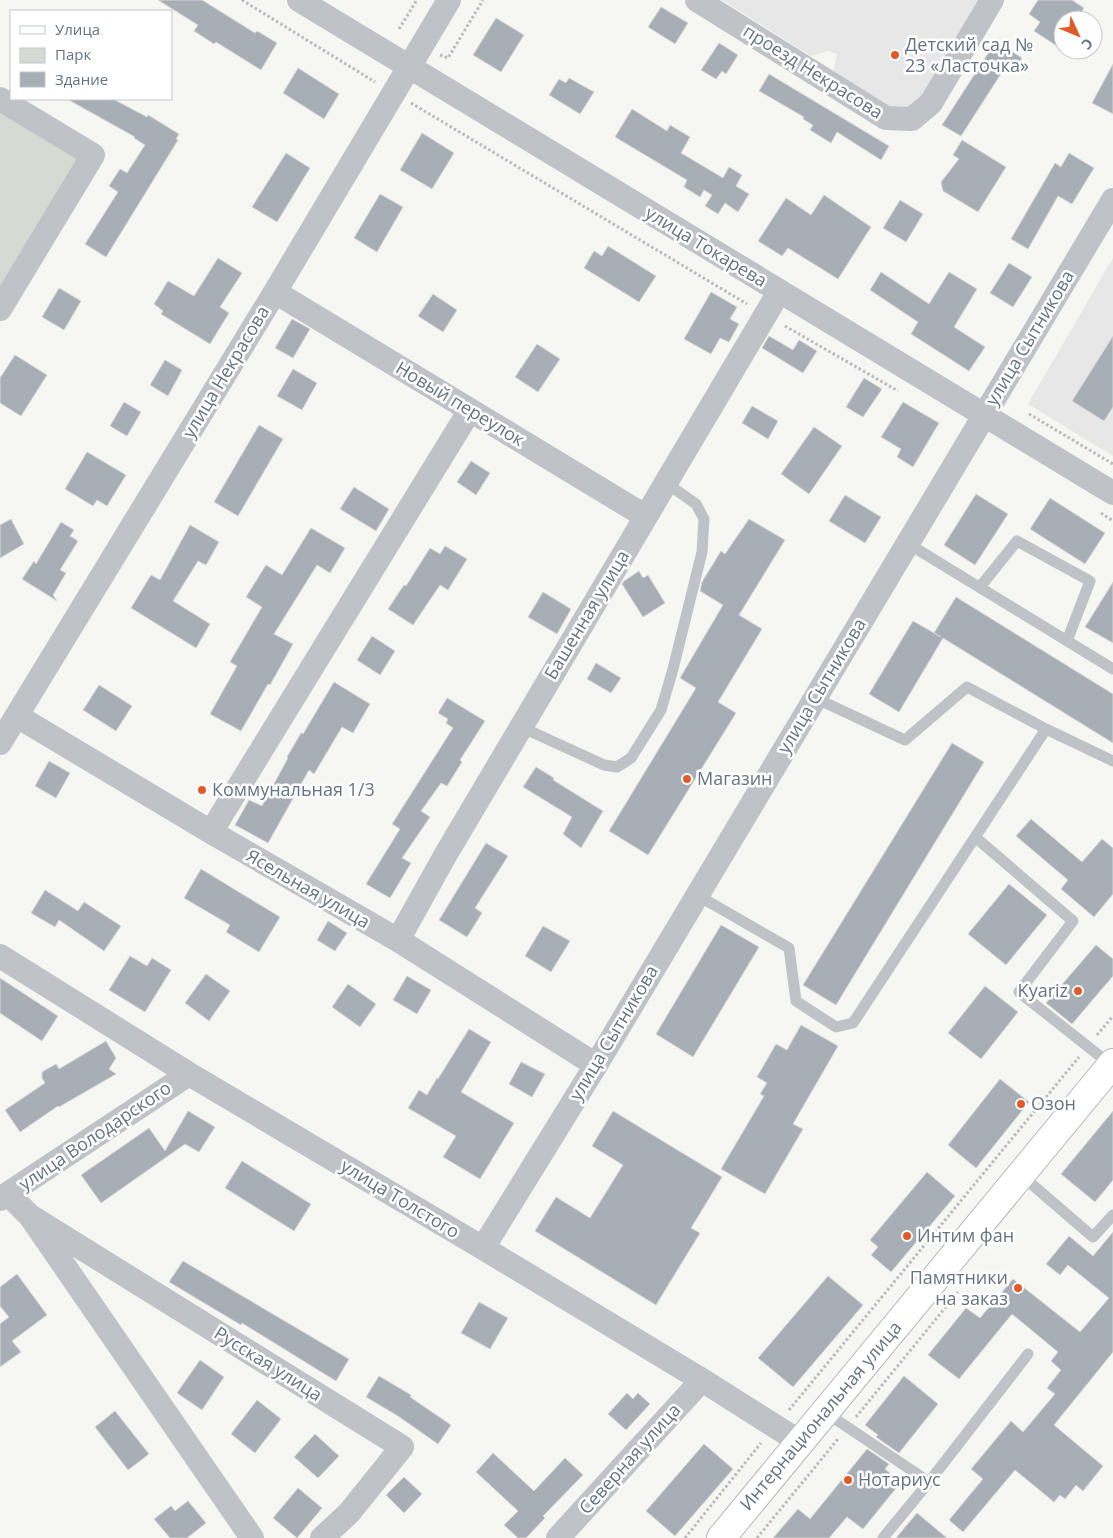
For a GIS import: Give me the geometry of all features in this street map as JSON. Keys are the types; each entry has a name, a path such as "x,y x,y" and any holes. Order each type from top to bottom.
{"main road":[{"name":"Интернациональная улица","path":"721,1538 1021,1175 1110,1073"}],"street":[{"name":"улица Токарева","path":"299,0 1113,493"},
{"name":"улица Некрасова","path":"0,743 275,292 449,0"},
{"name":"проезд Некрасова","path":"697,0 886,118 912,119 931,103 992,0"},
{"path":"0,99 93,155 0,309"},
{"name":"улица Сытникова","path":"483,1248 596,1065 1113,200"},
{"name":"Новый переулок","path":"275,292 645,516"},
{"name":"Башенная улица","path":"398,940 446,854 779,292"},
{"path":"211,832 470,410"},
{"name":"Ясельная улица","path":"17,716 211,832 398,940 596,1065"},
{"name":"улица Толстого","path":"0,956 189,1074 483,1248 702,1380 800,1442"},
{"name":"улица Володарского","path":"4,1197 189,1074"},
{"name":"Русская улица","path":"4,1197 30,1216 402,1447 349,1513 322,1538"},
{"name":"Русская улица","path":"30,1216 252,1538"},
{"name":"Северная улица","path":"558,1538 702,1380"}],"lane":[{"path":"521,727 604,765 617,767 631,758 660,710 673,669 702,552 704,519 696,504 666,483"},
{"path":"980,587 1017,541 1090,582 1067,641"},
{"path":"907,543 1113,670"},
{"path":"815,698 905,740 967,687 1046,729 1113,761"},
{"path":"697,895 789,948 796,1001 836,1028 853,1023 1046,729"},
{"path":"975,837 1073,921 1019,992 1088,1047 1110,1073"},
{"path":"1021,1175 1093,1237 1113,1215"},
{"path":"883,1538 1028,1354"},
{"path":"825,1412 929,1482"}],"path":[{"path":"242,0 393,93 765,315 901,392"},
{"path":"400,29 417,0"},
{"path":"1028,414 1113,464"},
{"path":"1096,510 1113,520"},
{"path":"685,1538 1113,1016"},
{"path":"757,1538 959,1290"}],"shaded area":[{"name":"Детский сад № 23 «Ласточка»","path":"722,0 986,0 920,107 893,111 833,73 837,54 829,51 811,56"},
{"path":"1113,258 1113,456 1028,404"}],"green space":[{"path":"0,111 84,161 0,299"}],"building":[{"path":"158,0 202,0 255,33 257,31 277,43 261,70 216,42 214,44 194,31 198,25"},
{"path":"1038,0 1072,0 1084,8 1083,10 1053,10 1053,43 1034,31 1040,22 1029,14"},
{"path":"661,7 688,23 675,44 648,27"},
{"path":"496,18 524,35 501,72 473,55"},
{"path":"996,41 1022,58 1011,74 1004,69 961,136 942,125"},
{"path":"719,43 738,55 726,74 722,71 716,79 701,70"},
{"path":"1113,64 1113,114 1092,103"},
{"path":"298,68 339,94 324,119 283,93"},
{"path":"769,74 889,146 881,160 837,132 831,143 810,130 813,125 803,119 804,117 759,91"},
{"path":"569,78 594,92 580,114 549,95 559,79 566,83"},
{"path":"69,100 115,100 147,117 148,115 179,134 176,139 178,140 106,257 85,244 118,192 109,186 120,169 127,173 145,145 135,137"},
{"path":"632,109 667,131 670,125 690,137 681,153 723,178 729,167 742,175 736,186 749,194 738,212 725,203 718,214 705,206 712,195 704,190 700,197 684,187 687,180 615,137"},
{"path":"422,133 454,153 432,189 400,170"},
{"path":"962,140 1006,167 978,212 943,191 941,182 959,159 953,155"},
{"path":"286,153 310,168 277,222 252,207"},
{"path":"1069,153 1094,168 1072,204 1058,196 1028,249 1011,239 1055,163 1061,167"},
{"path":"380,194 403,207 377,252 354,238"},
{"path":"824,195 871,227 838,279 788,248 782,256 758,241 786,198 811,215"},
{"path":"900,200 923,214 906,242 883,228"},
{"path":"608,246 656,276 639,302 584,268 594,251 602,256"},
{"path":"218,258 242,273 220,307 229,313 210,344 161,314 163,311 154,304 168,281 194,296"},
{"path":"1009,263 1032,277 1013,307 990,293"},
{"path":"881,272 929,304 949,272 977,289 954,327 985,347 969,371 911,334 918,322 870,290"},
{"path":"59,288 81,301 64,330 42,317"},
{"path":"711,292 737,307 730,319 739,324 729,342 720,338 711,354 684,339"},
{"path":"433,294 457,310 443,332 418,316"},
{"path":"292,319 310,329 293,358 275,348"},
{"path":"769,336 793,350 799,340 817,351 803,373 762,348"},
{"path":"1113,336 1113,407 1104,421 1072,401"},
{"path":"537,344 560,359 538,392 515,377"},
{"path":"15,355 47,375 21,416 0,403 0,378"},
{"path":"165,360 182,370 168,396 150,385"},
{"path":"293,369 317,383 302,410 277,396"},
{"path":"864,378 882,389 863,417 846,407"},
{"path":"124,402 141,412 127,436 110,426"},
{"path":"903,402 939,423 913,467 897,457 901,449 881,437"},
{"path":"752,406 778,421 768,439 742,423"},
{"path":"259,425 283,439 238,516 214,502"},
{"path":"814,427 842,446 809,494 781,474"},
{"path":"87,452 126,475 107,506 97,500 93,506 65,489"},
{"path":"471,461 490,473 476,495 457,482"},
{"path":"354,487 389,509 376,531 340,509"},
{"path":"976,494 1008,514 975,565 944,545"},
{"path":"845,495 881,517 865,543 829,521"},
{"path":"1050,498 1105,533 1085,564 1030,529"},
{"path":"11,519 24,544 0,558 0,525"},
{"path":"749,519 785,540 739,615 762,629 718,702 736,713 648,855 609,831 696,688 680,678 723,605 700,591 702,582 721,551 725,554"},
{"path":"61,522 74,530 70,536 78,541 60,570 66,573 53,595 57,601 22,579 34,561 36,564"},
{"path":"190,525 219,542 206,565 198,561 173,601 210,624 196,648 131,608 151,575 160,580"},
{"path":"311,528 345,548 330,573 317,565 274,634 293,644 241,731 210,714 237,666 230,662 262,607 246,597 266,565 282,575"},
{"path":"445,546 467,559 448,590 440,585 413,625 388,609 404,585 406,586 430,548 440,554"},
{"path":"639,571 643,578 648,575 665,603 643,617 622,584"},
{"path":"1113,582 1113,643 1085,627"},
{"path":"543,592 571,609 557,634 528,617"},
{"path":"956,597 1113,694 1113,743 943,638 899,712 869,694 913,621 934,633"},
{"path":"372,636 395,651 380,675 357,660"},
{"path":"596,663 621,678 611,693 587,679"},
{"path":"334,682 370,704 353,733 342,727 314,774 309,770 268,843 235,825 249,800 262,806 287,757"},
{"path":"99,685 132,706 116,731 83,710"},
{"path":"447,698 485,721 460,760 462,762 447,786 441,783 421,811 430,817 402,858 411,863 390,898 366,884 400,829 392,824 453,728 446,723 448,719 438,713"},
{"path":"952,743 984,762 836,1005 803,985"},
{"path":"49,761 70,773 56,798 35,786"},
{"path":"536,767 554,778 553,780 603,811 581,848 563,834 572,817 523,787"},
{"path":"1031,819 1082,862 1102,839 1113,848 1113,894 1094,917 1061,889 1068,880 1016,836"},
{"path":"486,843 508,856 475,908 482,913 467,937 439,920"},
{"path":"201,869 280,917 259,952 226,932 230,925 184,898"},
{"path":"1009,884 1047,915 1006,965 968,934"},
{"path":"45,890 78,911 84,902 121,926 104,951 59,920 55,927 31,913"},
{"path":"328,921 347,933 335,951 317,940"},
{"path":"721,925 759,947 693,1057 656,1034"},
{"path":"543,926 570,941 551,972 525,956"},
{"name":"Kyariz","path":"1096,945 1113,959 1113,976 1072,1024 1046,1003"},
{"path":"130,956 147,966 152,958 171,970 145,1012 109,990"},
{"path":"206,974 230,991 209,1021 185,1003"},
{"path":"407,976 431,990 417,1014 393,1000"},
{"path":"0,978 58,1016 42,1041 0,1013"},
{"path":"348,984 376,1004 360,1027 332,1007"},
{"path":"985,986 1018,1012 981,1059 948,1033"},
{"path":"801,1025 838,1046 793,1124 803,1129 765,1194 721,1169 764,1096 760,1094 767,1083 757,1077 776,1044 787,1050"},
{"path":"469,1029 491,1042 461,1092 514,1123 480,1179 443,1157 456,1136 408,1108 419,1090 427,1095"},
{"path":"106,1041 116,1058 109,1069 116,1074 58,1106 20,1132 5,1110 45,1083 42,1078 42,1072 56,1064 59,1069"},
{"path":"521,1062 545,1074 532,1097 509,1084"},
{"path":"1000,1079 1029,1102 976,1168 948,1145"},
{"path":"188,1111 215,1127 199,1152 185,1144 101,1203 81,1175 149,1128 165,1151"},
{"path":"613,1111 722,1177 691,1228 700,1233 656,1305 535,1231 556,1197 590,1218 623,1165 592,1146"},
{"path":"1113,1111 1113,1180 1095,1202 1061,1174"},
{"path":"242,1161 311,1204 294,1231 225,1188"},
{"path":"927,1172 955,1196 891,1272 871,1255 878,1247 870,1240"},
{"path":"1113,1232 1113,1352 1054,1425 1103,1466 1083,1491 1076,1485 1065,1499 1060,1495 1054,1502 1015,1470 963,1532 949,1520 983,1479 971,1469 1011,1421 1023,1432 1055,1394 1047,1388 1061,1370 1051,1361 1058,1352 1012,1314 959,1379 928,1355 966,1308 980,1318 1013,1279 1080,1332 1109,1298 1068,1265 1060,1275 1046,1264 1069,1236 1093,1256"},
{"path":"183,1261 349,1359 336,1381 242,1323 241,1325 169,1282"},
{"path":"17,1274 47,1315 12,1341 21,1352 0,1367 0,1324 9,1317 0,1306 0,1287"},
{"path":"828,1276 863,1305 793,1387 758,1358"},
{"path":"479,1302 508,1318 490,1349 461,1333"},
{"path":"200,1360 224,1377 202,1410 177,1393"},
{"path":"379,1376 411,1395 410,1397 451,1425 438,1444 398,1416 366,1397"},
{"path":"904,1376 938,1404 899,1453 876,1437 878,1435 865,1425"},
{"path":"627,1393 633,1399 638,1393 650,1404 626,1430 608,1414"},
{"path":"257,1400 281,1419 255,1453 231,1434"},
{"path":"115,1411 149,1454 128,1470 95,1427"},
{"path":"315,1434 339,1456 318,1478 294,1457"},
{"path":"704,1444 733,1469 675,1536 646,1511"},
{"path":"867,1449 889,1464 885,1469 901,1482 863,1529 847,1517 829,1538 773,1538 798,1509 810,1519"},
{"path":"493,1453 534,1491 565,1458 583,1475 543,1516 545,1518 526,1538 518,1538 504,1525 518,1511 476,1472"},
{"path":"404,1477 422,1494 404,1513 386,1495"},
{"path":"298,1488 322,1508 297,1538 273,1518"},
{"path":"188,1501 206,1523 187,1538 170,1538 154,1519 171,1506 175,1511"},
{"path":"917,1513 947,1538 896,1538"}],"place":[{"name":"Детский сад № 23 «Ласточка»","path":"895,55"},
{"name":"Магазин","path":"687,779"},
{"name":"Коммунальная 1/3","path":"202,790"},
{"name":"Kyariz","path":"1078,991"},
{"name":"Озон","path":"1021,1104"},
{"name":"Интим фан","path":"907,1236"},
{"name":"Памятники на заказ","path":"1018,1288"},
{"name":"Нотариус","path":"848,1480"}]}
